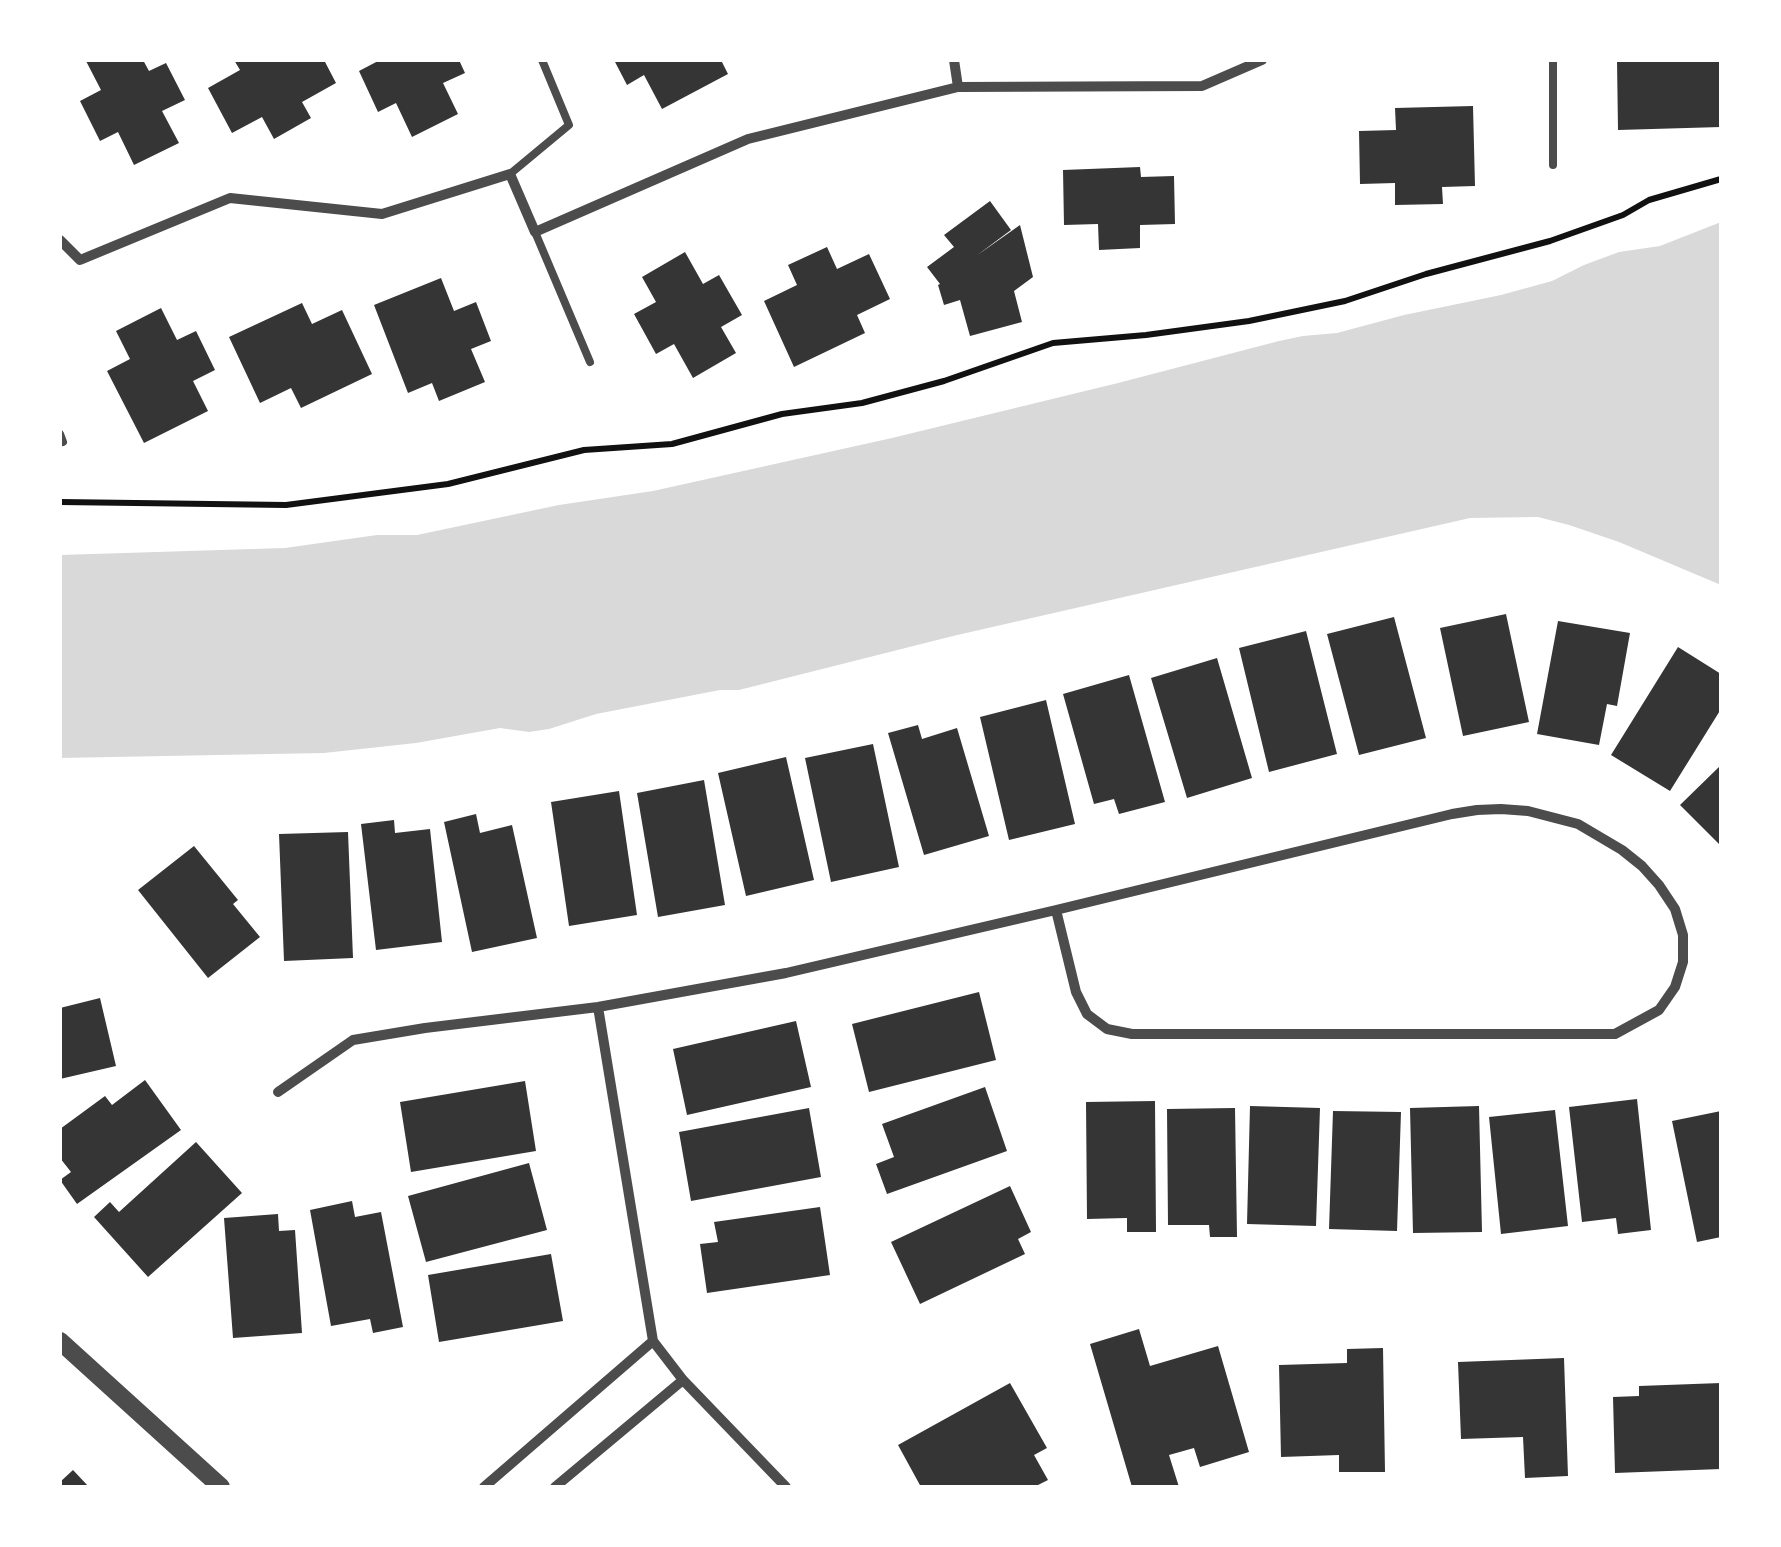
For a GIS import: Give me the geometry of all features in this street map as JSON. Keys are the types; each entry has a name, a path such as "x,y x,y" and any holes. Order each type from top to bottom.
{"street":[{"path":"954,60 958,87"},
{"path":"60,240 80,260 230,198 382,214 510,174 535,232 748,139 958,87 1202,86 1262,60"},
{"path":"278,1092 353,1040 598,1007 786,973 1477,810 1528,810 1578,824 1622,850 1660,886 1675,909 1683,934 1683,962 1675,988 1659,1010 1615,1034 1132,1034 1107,1029 1087,1014 1076,992 1056,910"},
{"path":"598,1007 653,1341 684,1380 786,1487"},
{"path":"489,1485 653,1341"},
{"path":"64,1353 221,1487"},
{"path":"554,1487 684,1380"}],"lane":[{"path":"510,174 570,125 542,60"},
{"path":"1553,165 1554,60"},
{"path":"535,232 590,362"}],"path":[{"path":"60,502 286,505 448,484 584,450 672,444 782,414 862,403 944,381 1053,343 1249,322 1344,300 1550,242 1649,200 1721,179"}],"shaded area":[{"path":"1721,222 1721,585 1569,525 1538,517 1470,518 953,636 739,690 720,690 596,714 549,729 529,732 500,728 416,743 324,753 60,758 60,555 285,548 377,535 417,535 559,505 653,491 892,438 1279,341 1337,333 1501,295 1552,281 1619,252 1660,246"}],"building":[{"path":"143,60 149,71 166,63 185,100 162,111 179,143 134,165 118,132 100,141 80,101 101,90 86,61"},
{"path":"234,60 324,60 336,83 302,102 311,118 274,139 262,117 232,133 208,88 240,70"},
{"path":"380,60 459,60 465,73 443,83 458,114 412,137 396,103 378,112 359,71"},
{"path":"614,60 721,60 728,74 662,109 644,75 627,85"},
{"path":"1617,60 1721,60 1721,127 1618,130"},
{"path":"1473,106 1475,186 1442,187 1443,204 1395,205 1395,183 1360,184 1359,131 1396,130 1395,108"},
{"path":"1140,167 1141,177 1174,176 1175,224 1140,225 1140,248 1099,250 1098,224 1064,225 1063,170"},
{"path":"990,201 1011,230 976,256 1020,225 1033,277 1014,291 1022,322 970,336 960,300 944,305 940,284 927,267 954,247 944,235"},
{"path":"827,247 837,269 869,254 890,299 857,315 865,333 794,367 764,301 797,285 788,265"},
{"path":"685,252 703,284 719,275 742,315 721,327 736,353 693,378 674,344 656,354 634,314 656,302 642,277"},
{"path":"441,278 454,311 476,302 491,341 471,349 485,382 439,401 432,383 408,393 374,305"},
{"path":"302,303 312,324 342,310 372,374 301,408 291,388 260,403 229,337"},
{"path":"161,308 177,340 196,331 215,370 193,381 208,411 144,443 107,371 130,359 116,331"},
{"path":"1506,614 1529,722 1463,736 1440,628"},
{"path":"1394,617 1426,738 1359,755 1327,634"},
{"path":"1558,621 1630,633 1617,706 1607,704 1599,745 1537,734"},
{"path":"1306,631 1337,754 1269,772 1239,648"},
{"path":"1678,647 1721,674 1721,709 1670,791 1611,755"},
{"path":"1217,658 1252,778 1187,798 1151,678"},
{"path":"1129,675 1165,802 1119,814 1114,799 1094,804 1063,694"},
{"path":"1046,700 1075,824 1009,840 980,717"},
{"path":"918,725 922,739 957,728 989,836 924,855 888,733"},
{"path":"873,744 899,867 831,882 805,758"},
{"path":"786,757 814,880 746,896 718,773"},
{"path":"1721,765 1721,846 1680,805"},
{"path":"704,780 725,905 658,917 637,793"},
{"path":"619,791 637,915 569,926 551,802"},
{"path":"476,814 480,833 512,825 537,938 472,952 444,822"},
{"path":"394,820 395,833 430,829 442,942 376,950 361,824"},
{"path":"348,832 353,958 284,961 279,834"},
{"path":"194,846 238,900 233,904 260,937 208,978 138,890"},
{"path":"979,992 996,1060 869,1092 852,1024"},
{"path":"100,998 116,1066 60,1079 60,1008"},
{"path":"796,1021 811,1087 687,1115 673,1049"},
{"path":"145,1080 181,1130 77,1204 60,1180 71,1172 60,1158 60,1129 105,1096 112,1105"},
{"path":"525,1081 536,1151 411,1172 400,1102"},
{"path":"985,1087 1007,1151 887,1194 876,1164 894,1157 882,1124"},
{"path":"1637,1099 1651,1230 1618,1234 1616,1218 1582,1222 1569,1107"},
{"path":"1155,1101 1156,1232 1127,1232 1127,1218 1087,1219 1086,1102"},
{"path":"1250,1106 1320,1108 1316,1226 1247,1224"},
{"path":"1479,1106 1482,1232 1413,1233 1410,1108"},
{"path":"809,1108 821,1177 691,1201 679,1132"},
{"path":"1235,1108 1237,1237 1210,1237 1209,1225 1168,1225 1167,1109"},
{"path":"1555,1110 1568,1226 1501,1234 1489,1117"},
{"path":"1333,1111 1401,1112 1397,1231 1329,1229"},
{"path":"1721,1111 1721,1237 1697,1242 1672,1121"},
{"path":"196,1142 242,1193 148,1277 94,1217 110,1202 119,1212"},
{"path":"529,1163 547,1230 426,1262 408,1196"},
{"path":"1010,1186 1031,1232 1018,1239 1025,1254 920,1304 891,1242"},
{"path":"352,1201 355,1217 381,1212 403,1327 373,1333 370,1319 331,1326 310,1210"},
{"path":"820,1207 830,1275 707,1293 700,1244 718,1242 714,1222"},
{"path":"278,1214 279,1231 295,1230 302,1333 233,1338 224,1218"},
{"path":"551,1254 563,1321 439,1342 428,1275"},
{"path":"1139,1329 1150,1366 1218,1346 1249,1452 1200,1467 1194,1448 1169,1455 1179,1487 1132,1487 1090,1344"},
{"path":"1383,1348 1385,1472 1339,1472 1339,1455 1281,1457 1279,1365 1347,1363 1347,1349"},
{"path":"1564,1358 1568,1476 1525,1478 1523,1437 1461,1439 1458,1362"},
{"path":"1010,1383 1047,1448 1034,1455 1048,1480 1034,1487 921,1487 898,1445"},
{"path":"1721,1383 1721,1469 1615,1473 1613,1397 1639,1396 1639,1386"},
{"path":"73,1470 89,1487 60,1487 60,1482"}]}
